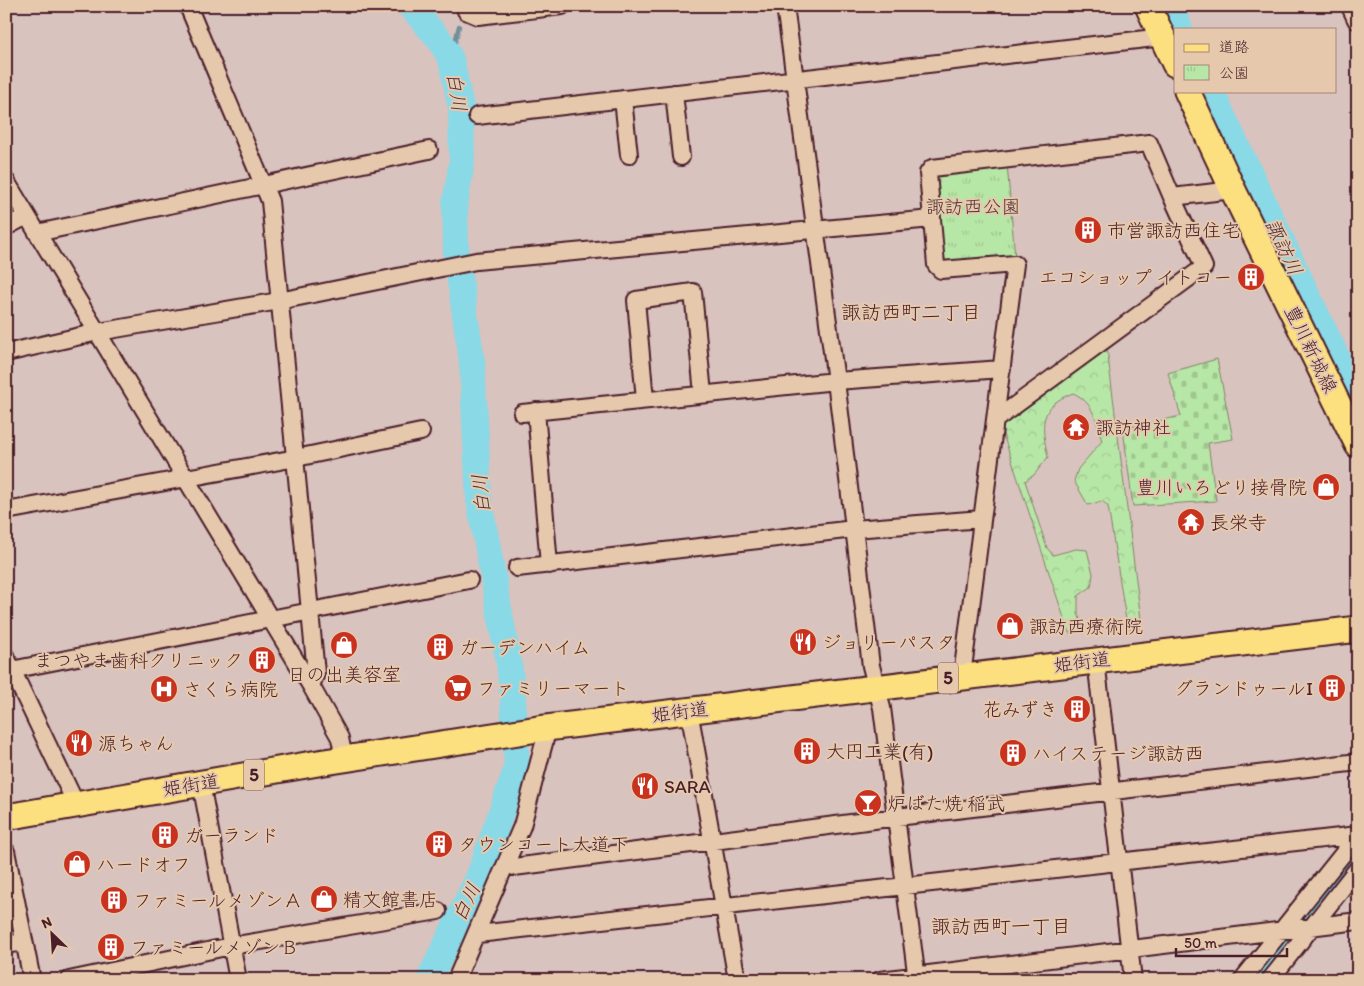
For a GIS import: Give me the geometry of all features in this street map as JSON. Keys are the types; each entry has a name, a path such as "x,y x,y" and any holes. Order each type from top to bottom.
{"main road":[{"path":"1148,6 1174,62"},
{"name":"豊川新城線","path":"1188,92 1233,190 1358,445"},
{"name":"姫街道","path":"6,817 344,759 543,728 1358,629"}],"street":[{"path":"188,6 212,67 265,184 270,201 296,458 308,611 316,674 311,686"},
{"path":"468,6 466,11 478,16 562,6"},
{"path":"785,6 797,79 815,232 872,666 882,708 897,817 916,977"},
{"path":"1352,6 1358,19"},
{"path":"477,116 1163,37"},
{"path":"674,93 681,157"},
{"path":"623,99 629,155"},
{"path":"962,676 1014,264 941,270 936,265 928,173 932,168 1149,143 1204,267 995,420"},
{"path":"37,233 429,150"},
{"path":"6,181 311,686 340,738 344,759"},
{"path":"1172,197 1233,190"},
{"path":"6,227 27,216"},
{"path":"6,353 98,332 279,301 472,262 815,232 932,219"},
{"path":"645,400 636,300 693,292 703,394"},
{"path":"549,564 529,412 836,381 1002,369"},
{"path":"6,511 296,458 422,432"},
{"path":"517,568 854,529 982,519"},
{"path":"76,804 8,666 469,580"},
{"path":"1096,660 1113,792 1133,980"},
{"path":"689,710 737,980"},
{"path":"456,980 478,934 522,826 543,728"},
{"path":"514,867 897,817 1358,762"},
{"path":"201,783 238,980"},
{"path":"478,934 905,884 1358,835"},
{"path":"1242,980 1358,835"},
{"path":"6,851 32,980"},
{"path":"1270,980 1358,868"},
{"path":"69,980 231,946 438,911"},
{"path":"880,980 1358,921"},
{"path":"6,945 23,942"}],"green space":[{"name":"諏訪西公園","path":"1007,164 1015,258 946,265 940,258 932,177 938,171"},
{"path":"1107,349 1142,628 1131,629 1127,626 1108,506 1102,501 1088,505 1074,481 1078,469 1102,441 1096,419 1090,407 1086,401 1073,393 1053,404 1048,411 1045,418 1044,436 1048,457 1034,475 1025,481 1047,548 1053,555 1076,549 1087,550 1093,574 1091,587 1078,596 1078,612 1083,630 1069,633 1000,425"},
{"path":"1217,359 1233,439 1208,443 1216,501 1133,506 1123,429 1181,416 1168,373"}],"waterway":[{"name":"白川","path":"410,6 439,39 451,59 461,108 462,161 455,204 456,254 472,361 479,500 509,663 517,767 479,876 429,980"},
{"name":"諏訪川","path":"1170,6 1180,28"},
{"path":"451,59 459,26"},
{"name":"諏訪川","path":"1211,92 1358,402"},
{"path":"1256,980 1358,853"}],"place":[{"name":"市営諏訪西住宅","path":"1088,230"},
{"name":"エコショップ イトコー","path":"1251,277"},
{"name":"諏訪神社","path":"1076,427"},
{"name":"豊川いろどり接骨院","path":"1326,487"},
{"name":"長栄寺","path":"1191,522"},
{"name":"諏訪西療術院","path":"1010,626"},
{"name":"ジョリーパスタ","path":"803,642"},
{"name":"日の出美容室","path":"344,645"},
{"name":"ガーデンハイム","path":"440,647"},
{"name":"まつやま歯科クリニック","path":"262,660"},
{"name":"ファミリーマート","path":"458,688"},
{"name":"グランドゥールI","path":"1332,688"},
{"name":"さくら病院","path":"164,689"},
{"name":"花みずき","path":"1077,709"},
{"name":"源ちゃん","path":"79,743"},
{"name":"大円工業(有)","path":"807,751"},
{"name":"ハイステージ諏訪西","path":"1013,753"},
{"name":"SARA","path":"645,786"},
{"name":"炉ばた焼 稲武","path":"868,803"},
{"name":"ガーランド","path":"165,835"},
{"name":"タウンコート大道下","path":"439,844"},
{"name":"ハードオフ","path":"77,864"},
{"name":"精文館書店","path":"324,899"},
{"name":"ファミールメゾンＡ","path":"114,900"},
{"name":"ファミールメゾンＢ","path":"111,947"}],"district":[{"name":"諏訪西町二丁目","path":"911,312"},
{"name":"諏訪西町一丁目","path":"1001,926"}]}
